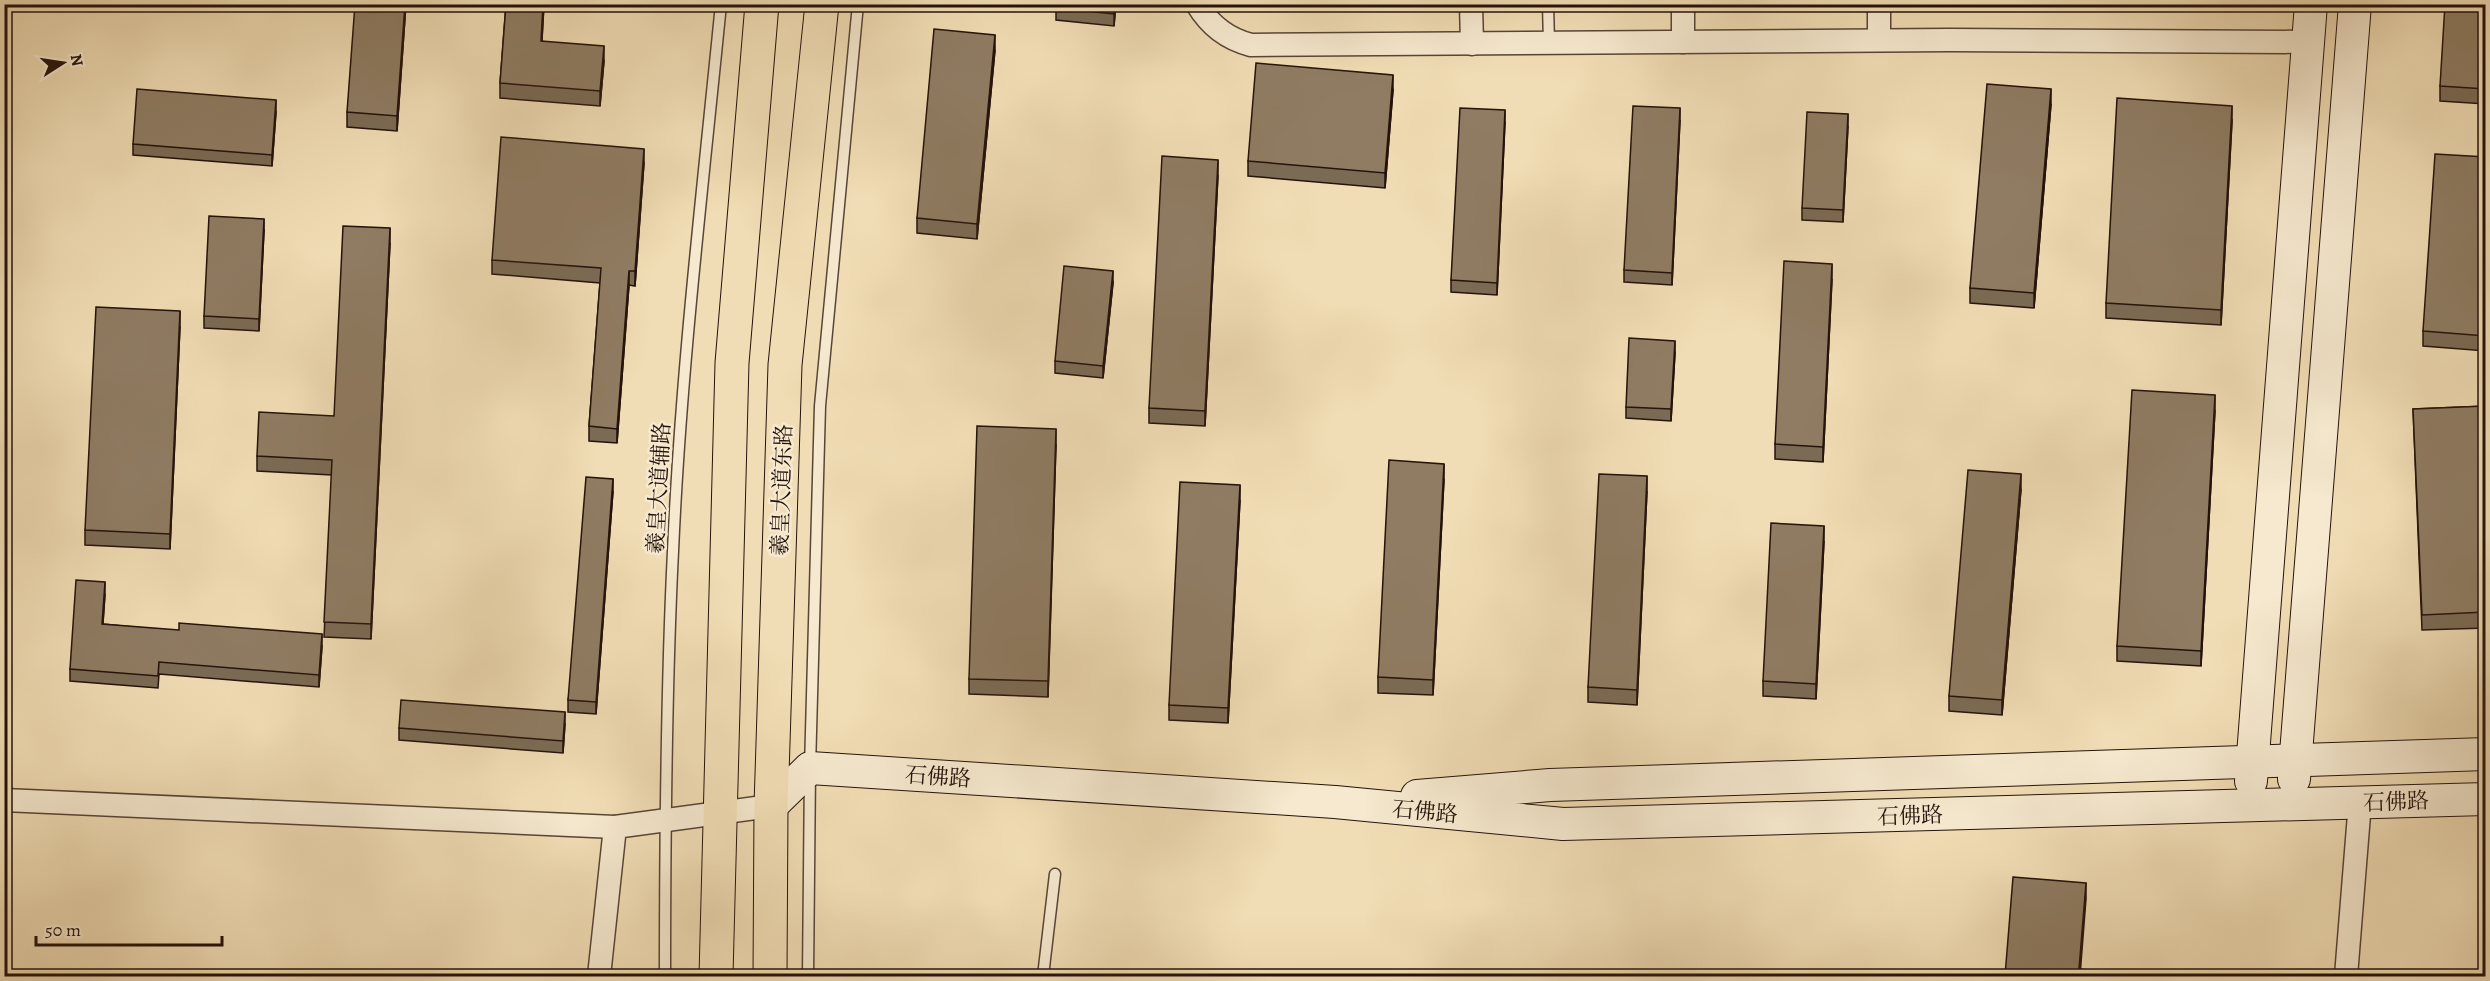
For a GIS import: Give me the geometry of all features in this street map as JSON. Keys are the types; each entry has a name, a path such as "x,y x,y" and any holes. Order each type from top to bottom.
{"main road":[{"path":"716,976 732,363 762,4"},
{"name":"羲皇大道东路","path":"770,976 771,806 785,365 822,4"}],"street":[{"path":"1197,4 1205,17 1220,31 1238,42 1251,45 1879,40 2308,42"},
{"path":"1471,4 1472,44"},
{"path":"1683,4 1683,42"},
{"path":"1879,4 1879,40"},
{"path":"2249,805 2312,4"},
{"path":"2293,804 2355,4"},
{"name":"石佛路","path":"1335,802 1550,785 2486,754"},
{"path":"4,800 615,827 771,806 810,768"},
{"name":"石佛路","path":"810,768 1335,802 1563,824 2486,799"},
{"path":"2346,976 2360,802"},
{"path":"599,976 615,827"}],"lane":[{"name":"羲皇大道辅路","path":"665,976 665,819 673,551 683,387 721,4"},
{"path":"808,976 810,768 820,406 858,4"},
{"path":"1548,4 1549,43"},
{"path":"1043,976 1054,874"}],"building":[{"path":"355,4 405,4 397,116 347,112"},
{"path":"506,4 543,4 541,41 604,46 600,91 500,83"},
{"path":"1056,4 1114,4 1114,14 1056,8"},
{"path":"2445,4 2486,4 2486,89 2440,86"},
{"path":"934,29 995,35 977,224 917,218"},
{"path":"1256,63 1393,75 1385,173 1248,161"},
{"path":"1987,84 2051,89 2034,293 1970,288"},
{"path":"137,89 276,100 272,155 133,144"},
{"path":"2117,98 2232,106 2221,310 2106,303"},
{"path":"1633,106 1680,108 1672,273 1624,270"},
{"path":"1460,108 1505,110 1497,283 1451,280"},
{"path":"1807,112 1848,114 1843,210 1802,208"},
{"path":"501,137 644,149 635,271 629,271 617,429 589,426 601,268 492,260"},
{"path":"2435,154 2486,157 2486,336 2423,331"},
{"path":"1162,156 1218,160 1205,411 1149,408"},
{"path":"209,216 264,219 259,319 204,316"},
{"path":"343,226 390,228 371,624 324,622 332,460 257,456 259,412 334,416"},
{"path":"1784,261 1832,264 1823,447 1775,444"},
{"path":"1064,266 1113,271 1103,366 1055,361"},
{"path":"96,307 180,311 170,534 85,530"},
{"path":"1629,338 1675,341 1671,409 1626,407"},
{"path":"2132,390 2215,395 2201,651 2117,646"},
{"path":"2486,406 2486,612 2422,615 2413,409"},
{"path":"977,426 1056,429 1048,681 969,679"},
{"path":"1389,460 1444,464 1433,680 1378,677"},
{"path":"1968,470 2021,474 2002,700 1949,696"},
{"path":"1599,474 1647,476 1637,690 1588,687"},
{"path":"586,477 613,479 596,702 568,700"},
{"path":"1180,482 1240,485 1228,708 1169,705"},
{"path":"1771,523 1824,526 1816,684 1763,681"},
{"path":"76,580 105,582 102,624 179,630 179,623 322,634 319,675 159,662 158,676 70,669"},
{"path":"401,700 565,712 563,741 399,728"},
{"path":"2013,877 2086,883 2079,969 2118,973 2117,976 2005,976"}]}
